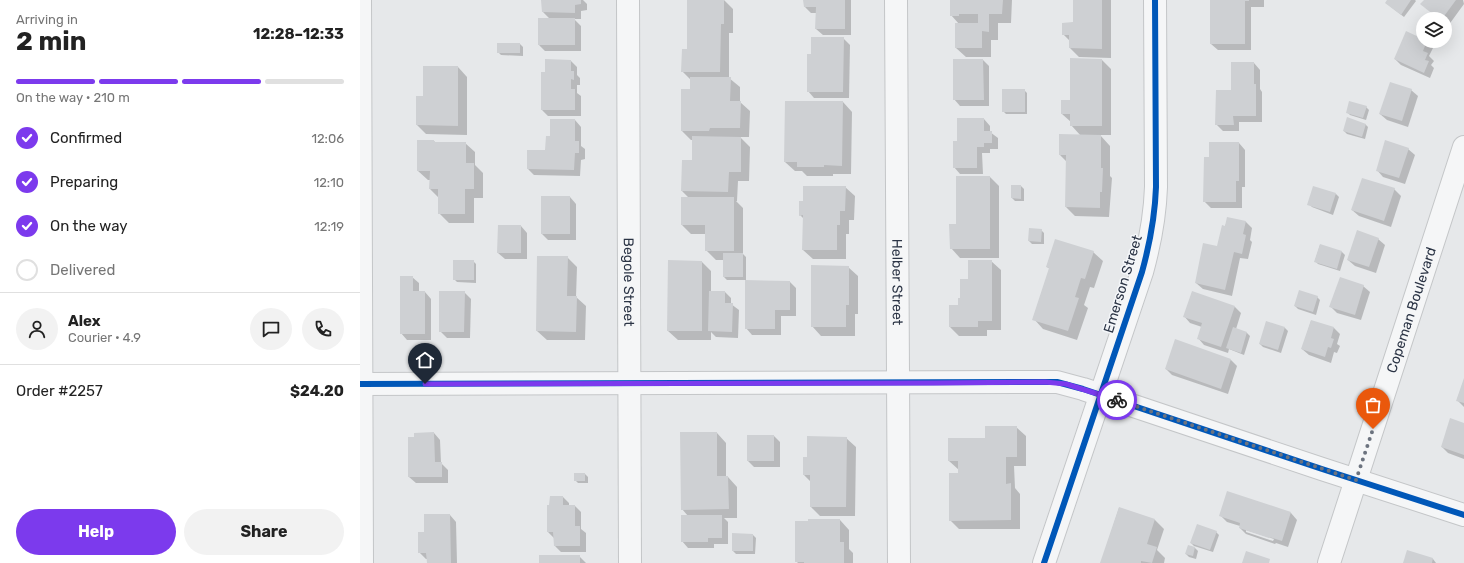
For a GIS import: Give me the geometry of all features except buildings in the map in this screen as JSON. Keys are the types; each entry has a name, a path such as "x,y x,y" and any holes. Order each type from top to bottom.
{"street":[{"path":"360,0 362,563"},
{"name":"Begole Street","path":"628,0 630,563"},
{"name":"Helber Street","path":"896,0 900,563"},
{"name":"Emerson Street","path":"1044,563 1142,272 1154,221 1156,187 1155,0"},
{"name":"Copeman Boulevard","path":"1329,563 1464,147"},
{"path":"361,384 1045,382 1066,384 1464,515"}],"cycle path":[{"path":"1044,563 1142,272 1150,240 1155,208 1156,187 1155,0"},
{"path":"360,384 1057,382 1083,389 1464,515"}],"way so far":[{"path":"1117,400 1356,480 1373,429"}],"route":[{"path":"425,384 1057,382 1117,400"}]}
